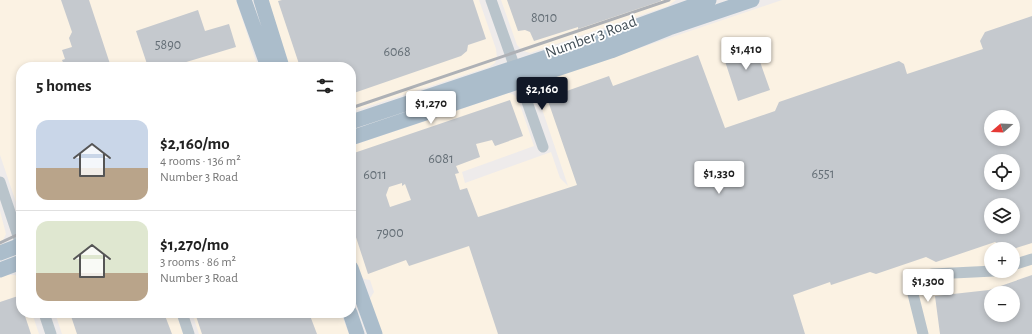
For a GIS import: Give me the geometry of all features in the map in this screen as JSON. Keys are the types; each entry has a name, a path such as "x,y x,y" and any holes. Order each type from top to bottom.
{"main road":[{"path":"244,0 266,62"},
{"path":"261,0 280,62"},
{"name":"Number 3 Road","path":"356,120 709,0"},
{"name":"Number 3 Road","path":"356,136 520,82 752,0"},
{"path":"0,253 16,247"},
{"path":"0,270 16,264"},
{"path":"356,282 375,334"},
{"path":"352,318 357,334"}],"street":[{"path":"491,0 543,147"},
{"path":"0,182 16,230"},
{"path":"1020,263 1032,259"},
{"path":"924,334 909,278 940,274 984,272"},
{"path":"46,318 51,334"},
{"path":"184,318 189,334"}],"shaded area":[{"path":"0,0 236,0 256,62 16,62 16,202 0,155"},
{"path":"266,0 479,0 496,49 497,58 495,63 489,67 356,110 356,62 286,62"},
{"path":"501,0 676,0 668,6 530,53 523,51 517,45"},
{"path":"782,0 1032,0 1032,334 380,334 369,300 374,292 370,280 364,279 360,275 356,264 356,144 509,93 518,99 534,146 462,172 465,183 551,152 560,178 568,186 540,103 536,99 533,92 536,83"},
{"path":"0,211 6,234 0,246"},
{"path":"6,275 16,276 16,318 34,318 39,334 0,334 0,277"},
{"path":"57,318 178,318 183,334 62,334"},
{"path":"194,318 343,318 349,334 199,334"}],"building":[{"path":"61,0 89,0 109,62 63,62 62,60 65,59 62,50 72,47 69,38 72,32"},
{"path":"473,0 486,39 468,45 467,51 461,56 356,92 356,62 298,62 278,1"},
{"path":"507,0 661,1 578,29 578,27 534,41 530,32 525,30 518,31"},
{"path":"198,10 205,31 229,24 236,47 186,62 146,62 136,31"},
{"path":"1032,16 1032,243 1020,247 1020,242 984,242 984,246 936,262 926,257 876,274 870,272 831,285 830,282 793,295 805,334 498,334 469,246 409,266 406,260 368,274 356,237 356,152 510,100 523,136 495,146 492,140 476,144 480,157 456,166 459,173 455,174 460,190 467,188 478,217 577,185 547,98 609,76 613,86 698,55 725,128 775,111 779,102 899,61 904,64 907,74 983,49 980,41 985,32","holes":["402,183 402,186 405,184 411,200 390,207 386,195 389,187"]},
{"path":"753,42 770,90 738,101 722,52"},
{"path":"1032,275 1032,334 940,334 935,296 984,291 984,322 1020,322 1020,286 1000,286"},
{"path":"16,297 16,318 26,318 31,334 0,334 0,302"},
{"path":"72,318 166,318 172,334 77,334"},
{"path":"197,318 311,318 317,334 202,334"}],"railway":[{"path":"356,106 669,0"},
{"path":"0,243 16,235"}]}
